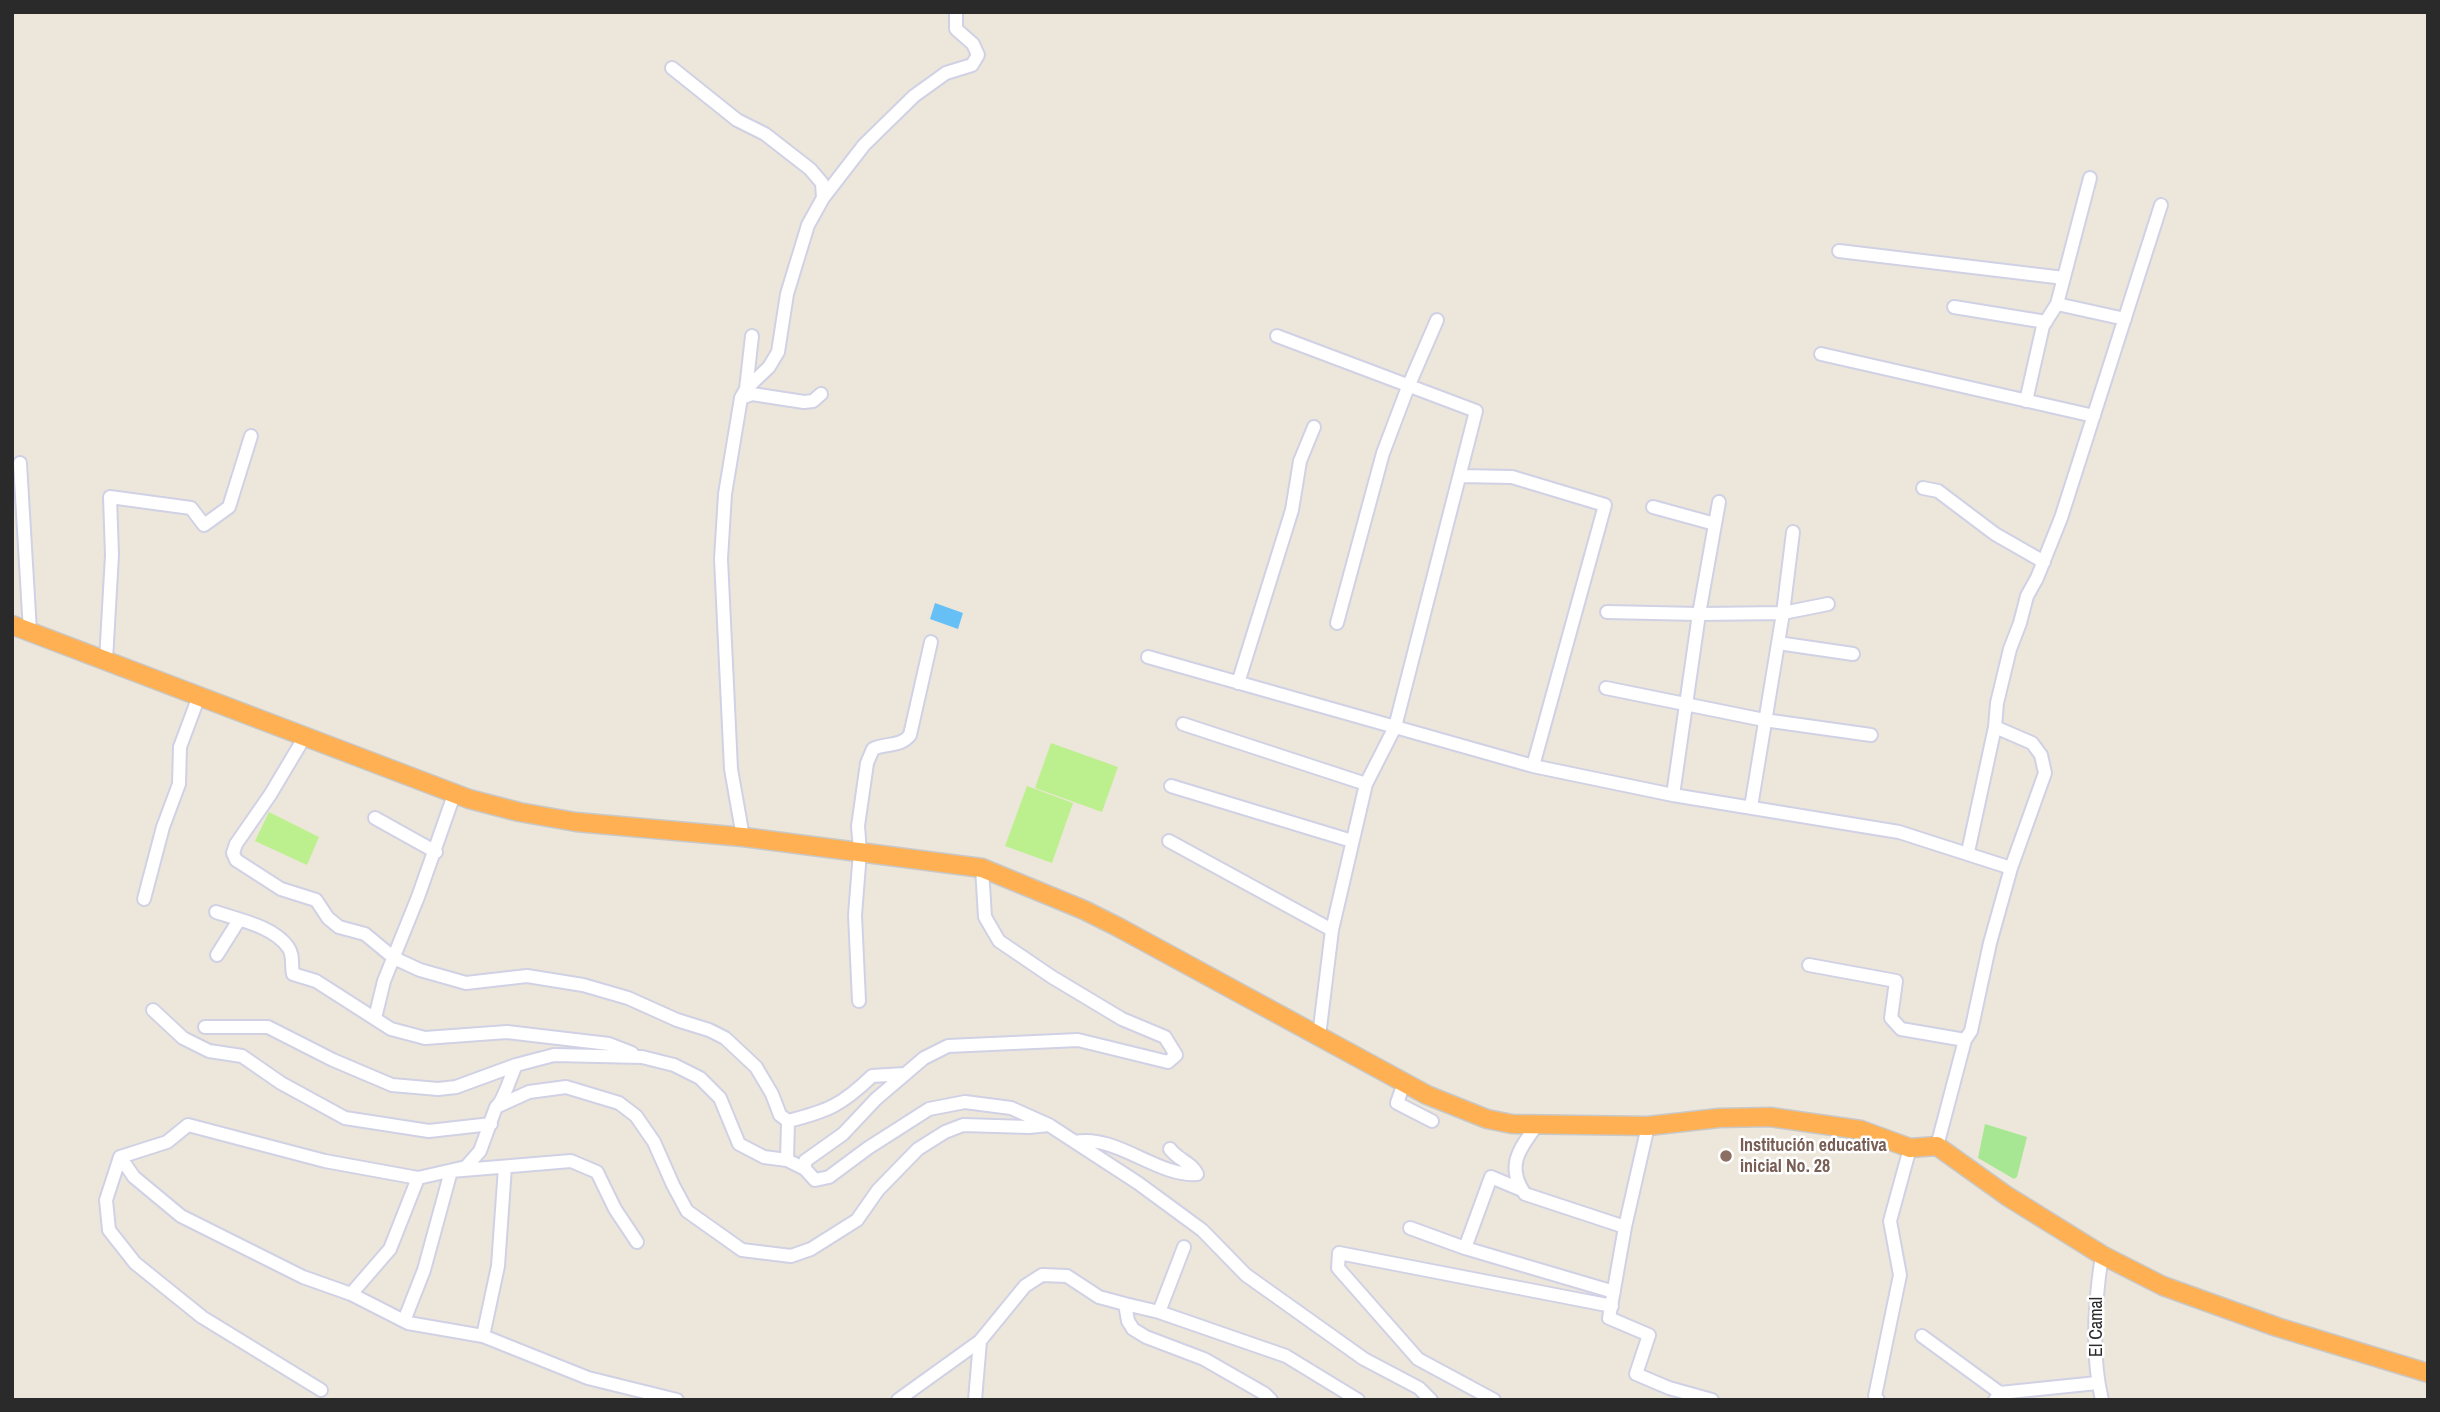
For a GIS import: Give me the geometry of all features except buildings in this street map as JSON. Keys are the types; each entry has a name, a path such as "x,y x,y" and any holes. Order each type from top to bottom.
{"highway":[{"path":"12,625 468,799 519,813 576,822 743,837 982,868 1107,921 1404,1083 1456,1108 1487,1119 1513,1124 1648,1126 1719,1118 1770,1117 1861,1130 1910,1147 1937,1146 2007,1196 2102,1255 2163,1286 2277,1327 2428,1373"}],"street":[{"path":"743,394 769,367 778,352 787,294 808,225 822,198 864,145 914,96 946,73 972,65 978,55 973,44 956,29 956,12"},
{"path":"672,68 737,120 765,134 810,169 822,183 822,198"},
{"path":"2026,401 2046,322 2057,304 2090,178"},
{"path":"1968,852 2010,649 2027,596 2061,518 2161,205"},
{"path":"1839,251 2064,278"},
{"path":"2057,304 2125,319"},
{"path":"1954,307 2046,322"},
{"path":"1337,623 1383,453 1437,320"},
{"path":"743,837 731,769 721,559 725,494 752,336"},
{"path":"1277,336 1476,411 1395,727 1366,783 1332,930 1320,1036"},
{"path":"1821,354 2094,416"},
{"path":"743,394 804,401 813,401 821,394"},
{"path":"1238,683 1292,510 1300,461 1314,427"},
{"path":"106,660 111,555 110,497 191,508 204,524 229,508 251,436"},
{"path":"20,463 30,631"},
{"path":"1460,476 1512,477 1605,505 1533,766"},
{"path":"1923,488 1938,491 1995,534 2044,562"},
{"path":"1673,795 1699,614 1719,502"},
{"path":"1653,507 1715,524"},
{"path":"1751,807 1783,613 1793,532"},
{"path":"1607,612 1783,613 1828,604"},
{"path":"859,1001 855,915 860,852 858,826 869,757 876,748 901,743 909,737 931,642"},
{"path":"1778,643 1853,654"},
{"path":"1148,657 1533,766 1673,795 1899,832 2011,868"},
{"path":"1606,688 1764,720 1871,735"},
{"path":"144,899 163,827 179,784 180,747 199,695"},
{"path":"1183,724 1366,783"},
{"path":"1937,1146 1965,1040 1971,1031 1990,943 2011,868 2045,773 2041,755 2032,743 1995,727"},
{"path":"304,738 270,795 236,844 233,853 236,860 281,889 316,900 328,918 339,927 365,934 394,958 420,971 466,983 527,976 583,985 628,998 724,1038 756,1067 772,1094 780,1115 788,1121"},
{"path":"1171,786 1352,841"},
{"path":"375,1018 382,990 436,852 455,792"},
{"path":"375,818 436,852"},
{"path":"1169,841 1332,930"},
{"path":"805,1169 805,1161 843,1134 904,1074 924,1058 948,1046 1078,1040 1168,1062 1176,1055 1165,1037 1122,1019 1052,977 999,940 985,917 982,868"},
{"path":"216,912 273,933 289,948 293,974 316,981 391,1029 425,1038 507,1032 608,1044 674,1065 700,1078 720,1098 739,1144 764,1157 787,1160 805,1169 815,1180 829,1177 929,1109 965,1102 1010,1108 1049,1125 1138,1183 1202,1230 1246,1275 1364,1359 1419,1388 1431,1400"},
{"path":"217,956 239,920"},
{"path":"1809,965 1896,981 1891,1018 1901,1029 1965,1040"},
{"path":"153,1010 183,1038 209,1051 242,1056 281,1083 345,1118 429,1131 491,1124"},
{"path":"205,1027 268,1027 333,1060 392,1085 438,1089 456,1087 516,1065 554,1055 642,1057"},
{"path":"120,1157 167,1142 188,1125 325,1161 418,1178 451,1171 466,1167 480,1152 496,1107 502,1102 516,1065"},
{"path":"788,1121 829,1110 849,1098 872,1076 904,1074"},
{"path":"1404,1083 1397,1103 1432,1121"},
{"path":"496,1107 529,1092 566,1087 619,1103 636,1116 654,1142 687,1211 741,1250 791,1256 811,1249 858,1220 878,1190 918,1149 945,1132 963,1125 1049,1125"},
{"path":"787,1160 788,1121"},
{"path":"1522,1190 1516,1155 1536,1125"},
{"path":"1648,1126 1625,1227 1609,1318 1649,1335 1636,1374 1669,1388 1711,1400"},
{"path":"1075,1142 1087,1139 1107,1144 1164,1167 1197,1174 1195,1169 1175,1156 1170,1149"},
{"path":"1878,1400 1875,1396 1900,1275 1890,1221 1910,1147"},
{"path":"120,1157 134,1177 181,1216 303,1277 351,1294 404,1321 483,1336 588,1378 677,1400"},
{"path":"120,1157 106,1200 108,1230 135,1263 202,1317 321,1390"},
{"path":"451,1171 571,1161 597,1172 615,1209 637,1242"},
{"path":"483,1336 498,1266 505,1167"},
{"path":"404,1321 424,1270 451,1171"},
{"path":"1465,1248 1491,1177 1522,1190 1530,1197 1625,1227"},
{"path":"351,1294 390,1249 418,1178"},
{"path":"1410,1228 1613,1299"},
{"path":"1159,1312 1184,1247"},
{"path":"1494,1400 1418,1359 1338,1268 1339,1253 1613,1299"},
{"name":"El Camal","path":"2102,1255 2095,1296 2097,1383 2102,1400"},
{"path":"898,1400 980,1342 1025,1286 1042,1275 1067,1276 1099,1297 1159,1312 1286,1356 1357,1400"},
{"path":"1125,1304 1128,1321 1133,1329 1146,1337 1205,1359 1271,1400"},
{"path":"1922,1336 1998,1396 2097,1383"},
{"path":"975,1400 980,1342"}],"green space":[{"path":"1051,743 1118,767 1102,812 1035,788"},
{"path":"1027,786 1073,803 1052,863 1005,846"},
{"path":"269,812 319,837 307,865 255,841"},
{"path":"1985,1124 2027,1137 2017,1177 2014,1179 1978,1158"}],"water":[{"path":"935,603 963,613 958,629 930,619"}],"place":[{"name":"Institución educativa inicial No. 28","path":"1726,1156"}]}
